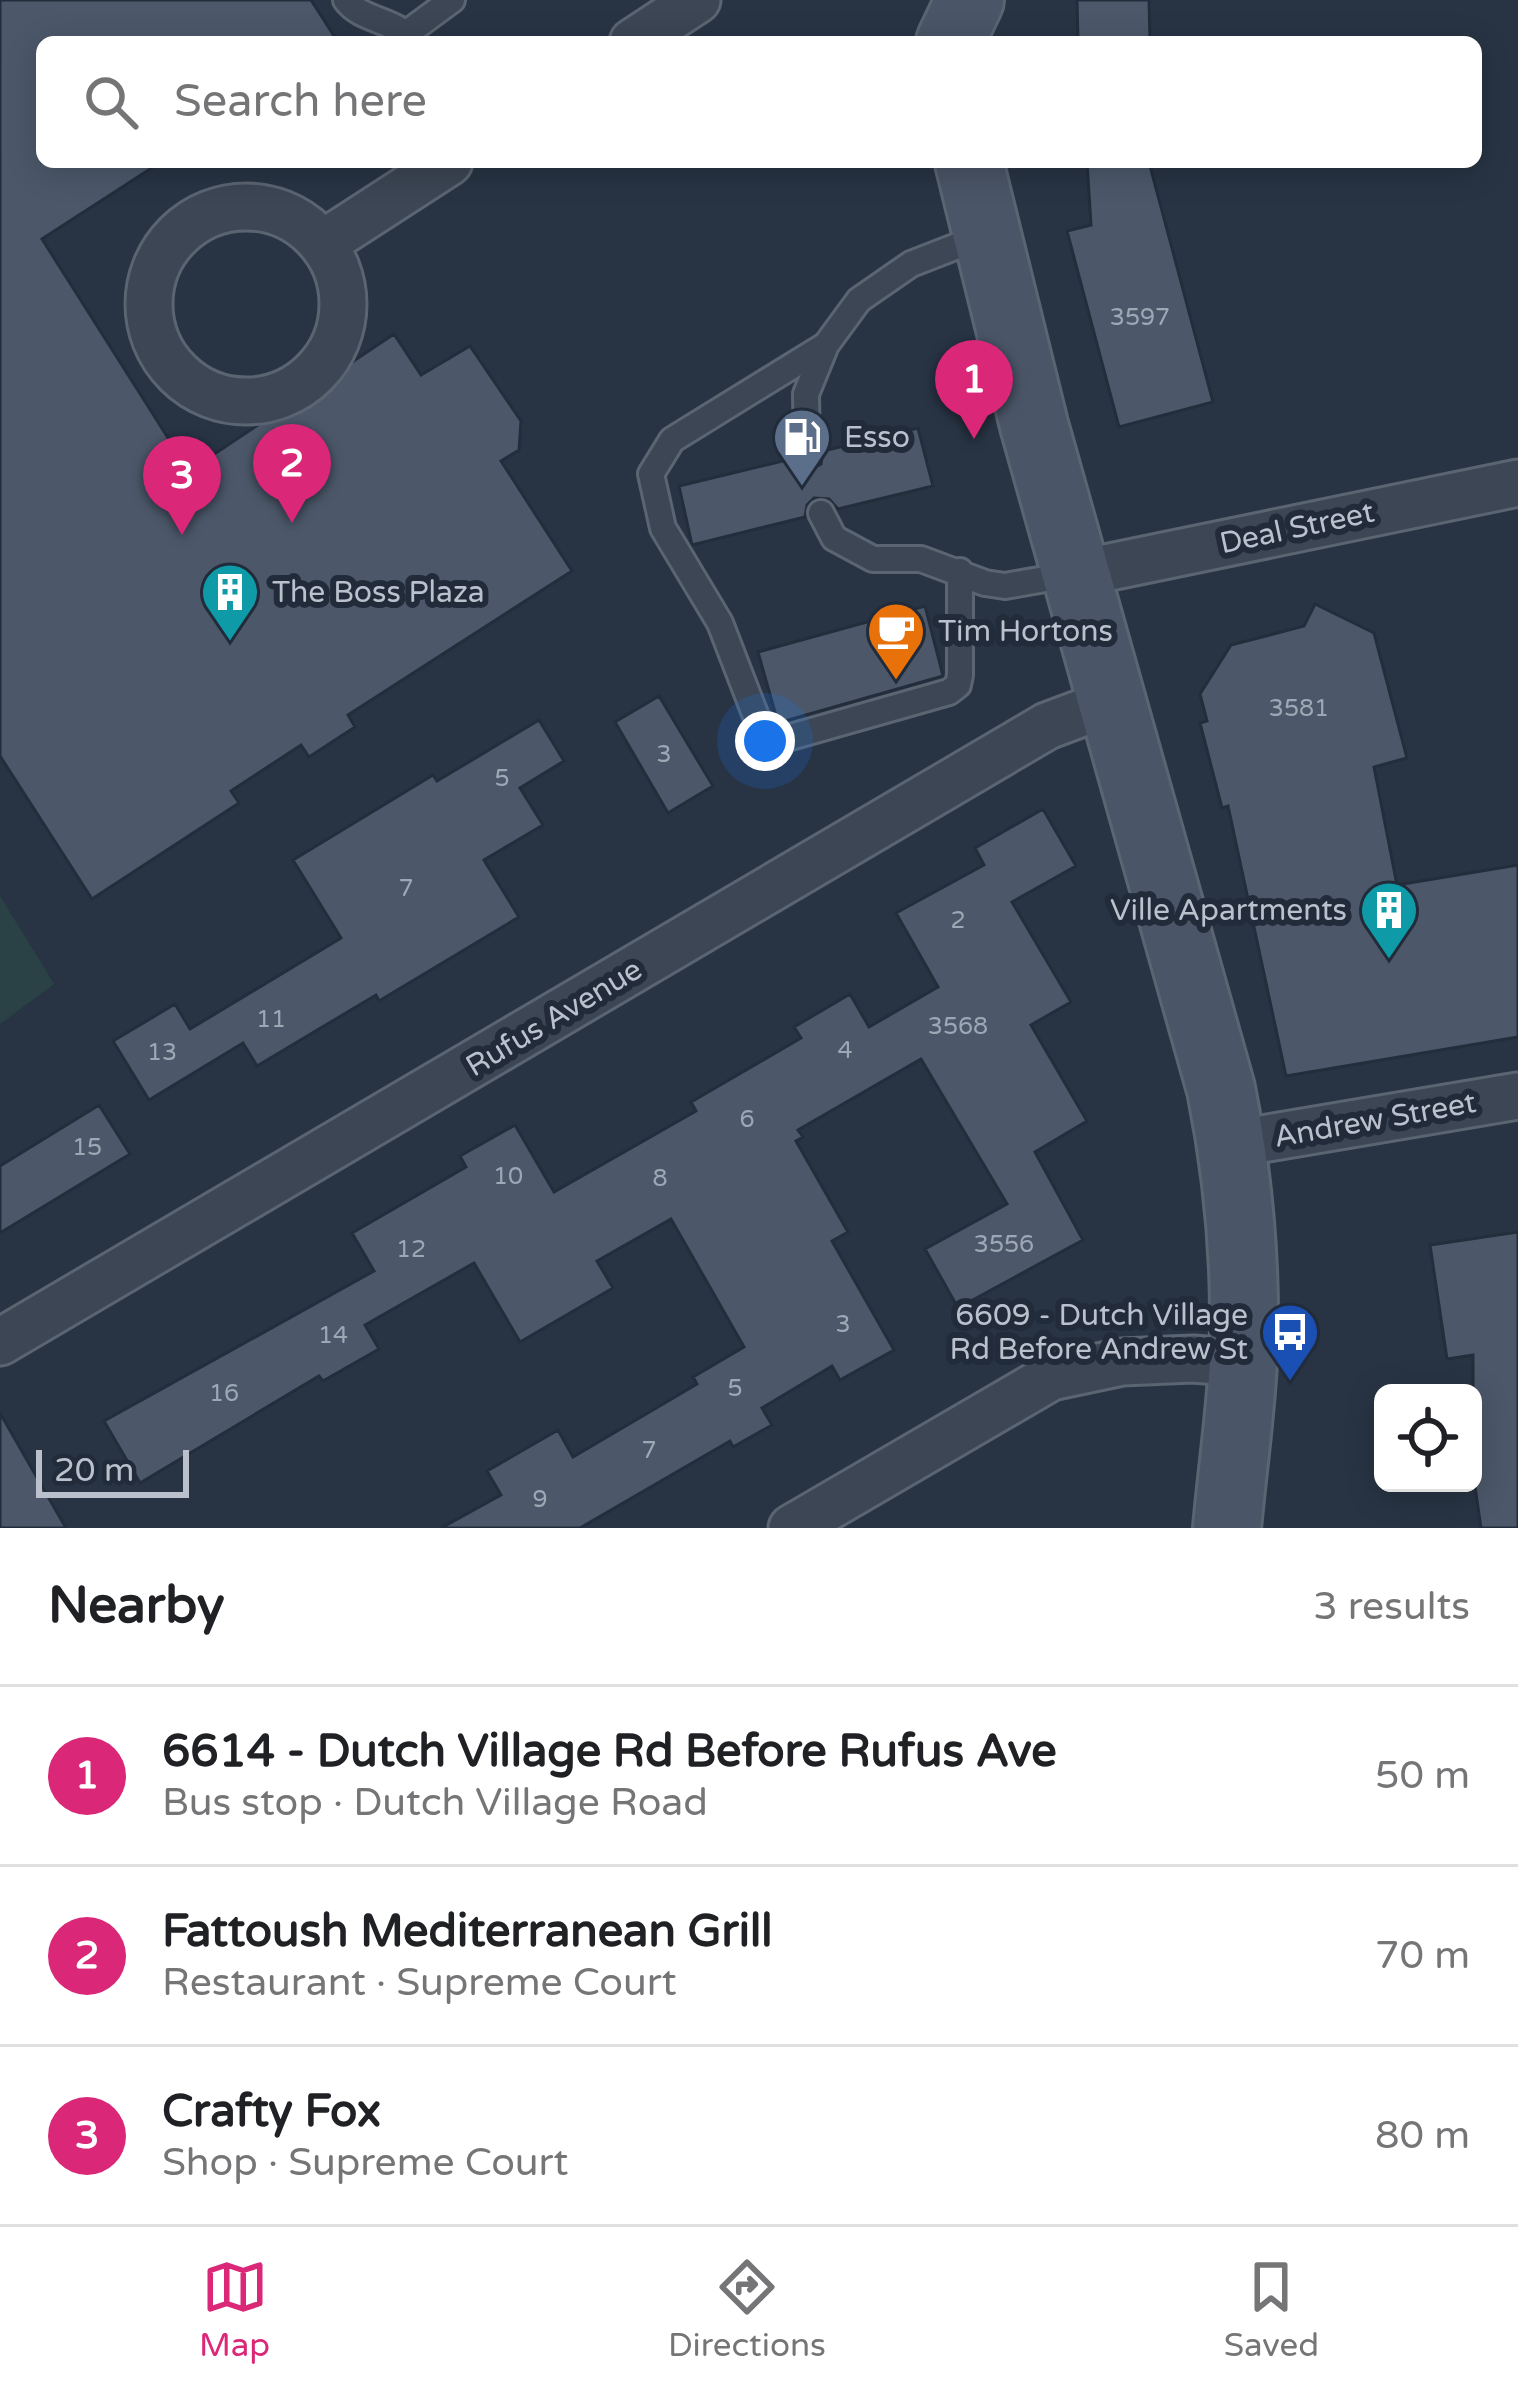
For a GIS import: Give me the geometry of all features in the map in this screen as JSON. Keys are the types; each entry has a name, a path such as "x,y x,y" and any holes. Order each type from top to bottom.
{"main road":[{"path":"970,168 1232,1144 1242,1245 1243,1363 1227,1528"}],"street":[{"path":"642,36 698,0"},
{"path":"324,243 439,168"},
{"path":"261,207 291,216 324,243 344,294 342,326 329,357 308,380 279,397 246,402 214,397 185,380 163,356 151,327 148,295 165,251 199,219 228,208 261,207"},
{"name":"Deal Street","path":"1076,574 1518,483"},
{"name":"Rufus Avenue","path":"0,1342 1047,726 1111,702"},
{"name":"Andrew Street","path":"1232,1144 1518,1096"},
{"path":"792,1528 1051,1377 1122,1361 1243,1363"}],"lane":[{"path":"346,0 352,9 407,36"},
{"path":"410,36 452,0"},
{"path":"808,455 806,394 826,345 859,300 911,264 985,235"},
{"path":"826,345 672,440 650,474 663,528 721,622 762,732 780,740 949,692 958,685 960,572"},
{"path":"821,514 834,538 873,559 921,559 985,584 1017,587 1076,574"}],"green space":[{"path":"0,896 54,984 0,1024"}],"building":[{"name":"The Boss Plaza","path":"0,0 311,0 334,36 36,36 36,168 152,168 42,239 189,471 394,334 421,375 470,346 521,421 519,450 501,461 572,571 348,715 355,727 309,757 301,745 231,791 239,803 92,899 0,756"},
{"path":"1077,0 1149,0 1150,36 1078,36"},
{"path":"1087,168 1151,168 1213,402 1119,427 1067,231 1091,225"},
{"path":"918,428 933,486 838,509 829,499 814,498 805,517 692,545 679,486 791,459 798,469 808,471 821,464 823,451"},
{"name":"Ville Apartments","path":"1315,604 1374,633 1407,758 1374,767 1397,885 1518,865 1518,1037 1286,1076 1228,806 1222,808 1200,723 1207,721 1200,694 1231,645 1304,626"},
{"path":"925,606 943,676 778,723 758,652"},
{"path":"659,696 713,786 668,813 615,722"},
{"path":"539,720 564,761 520,788 543,825 484,860 519,917 379,1001 376,995 257,1066 243,1043 149,1100 113,1041 175,1004 190,1029 341,938 293,860 433,775 437,781"},
{"path":"1043,809 1076,866 1012,902 1071,1002 1031,1025 1087,1121 1035,1152 1083,1240 958,1308 925,1249 1007,1204 921,1059 798,1130 803,1137 796,1141 848,1232 832,1241 894,1350 840,1380 832,1366 762,1408 772,1425 733,1447 730,1441 580,1528 441,1528 501,1495 487,1471 558,1430 573,1457 697,1384 693,1377 744,1347 671,1219 597,1261 613,1288 520,1342 474,1263 365,1325 379,1349 323,1381 319,1376 140,1483 104,1421 374,1271 352,1233 466,1167 460,1156 515,1125 554,1192 696,1111 691,1102 801,1038 794,1027 850,994 869,1027 938,987 896,913 984,865 975,848"},
{"path":"99,1105 130,1154 0,1233 0,1166"},
{"path":"1518,1232 1518,1528 1481,1528 1476,1492 1482,1492 1482,1384 1473,1384 1473,1355 1447,1359 1430,1245"},
{"path":"0,1413 66,1528 0,1528"}],"place":[{"name":"6614 - Dutch Village Rd Before Rufus Ave","path":"974,439"},
{"name":"Esso","path":"802,488"},
{"name":"Fattoush Mediterranean Grill","path":"292,523"},
{"name":"Crafty Fox","path":"182,535"},
{"name":"The Boss Plaza","path":"230,643"},
{"name":"Tim Hortons","path":"896,682"},
{"name":"Ville Apartments","path":"1389,961"},
{"name":"6609 - Dutch Village Rd Before Andrew St","path":"1290,1383"}]}
